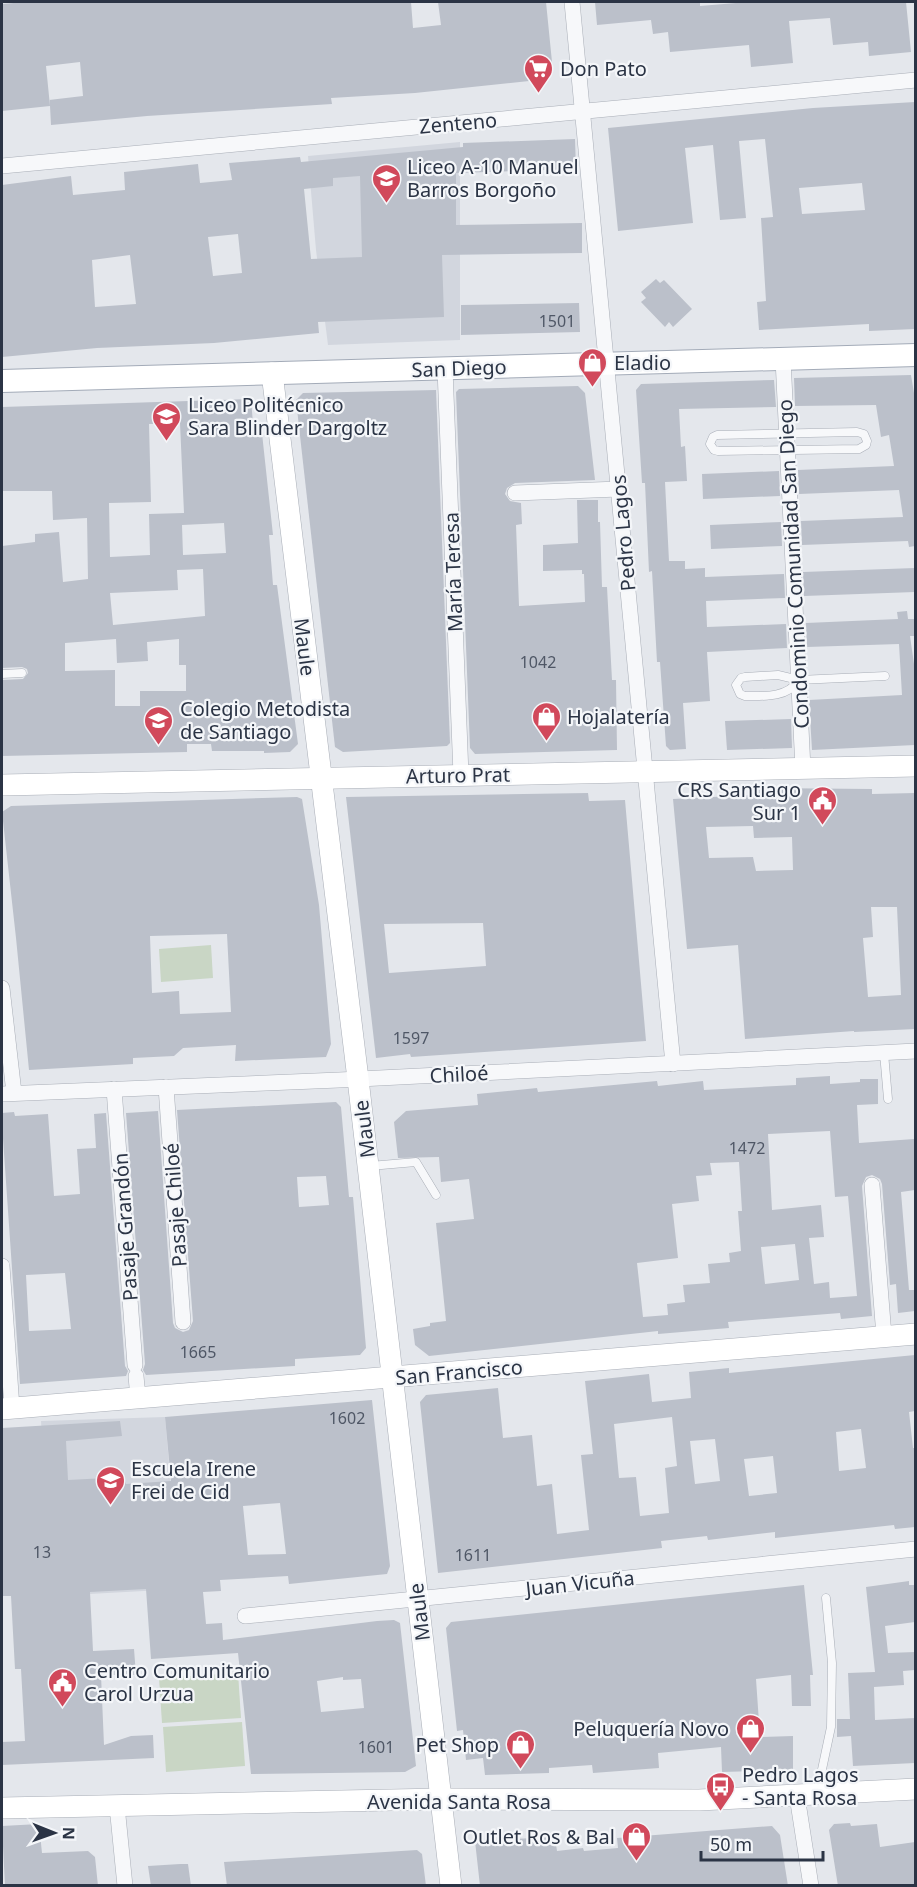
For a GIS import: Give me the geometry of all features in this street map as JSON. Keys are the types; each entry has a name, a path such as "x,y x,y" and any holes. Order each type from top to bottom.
{"main road":[{"name":"San Diego","path":"2,381 783,359 915,360"}],"street":[{"name":"Pedro Lagos","path":"572,2 673,1064"},
{"name":"Zenteno","path":"2,166 915,80"},
{"name":"Condominio Comunidad San Diego","path":"783,359 803,769"},
{"name":"María Teresa","path":"445,369 461,775"},
{"name":"Maule","path":"272,373 369,1166 451,1886"},
{"path":"515,493 619,489"},
{"name":"Arturo Prat","path":"2,785 915,766"},
{"path":"2,988 8,1093"},
{"name":"Chiloé","path":"8,1093 358,1079 915,1051"},
{"name":"Pasaje Chiloé","path":"166,1087 183,1322"},
{"name":"Pasaje Grandón","path":"114,1089 138,1398"},
{"path":"872,1185 884,1336"},
{"path":"2,1266 7,1409"},
{"name":"San Francisco","path":"7,1409 915,1334"},
{"name":"Juan Vicuña","path":"245,1616 915,1549"},
{"name":"Avenida Santa Rosa","path":"2,1808 441,1799 634,1801 807,1796 915,1789"},
{"path":"807,1796 811,1886"},
{"path":"117,1806 125,1886"}],"lane":[{"path":"861,433 867,441 866,445 859,449 718,451 714,450 710,444 713,436 717,435 787,434 861,433"},
{"path":"2,674 22,673"},
{"path":"799,680 790,690 776,695 745,696 740,694 736,685 741,678 778,675 799,680 885,676"},
{"path":"884,1053 888,1099"},
{"path":"369,1166 416,1162 436,1196"},
{"path":"807,1796 831,1727 832,1663 826,1598"}],"shaded area":[{"name":"Liceo A-10 Manuel Barros Borgoño","path":"460,142 460,340 328,345 316,250 308,156"},
{"name":"Escuela Irene Frei de Cid","path":"165,1417 180,1589 53,1596 41,1421"}],"green space":[{"path":"211,945 213,978 161,982 159,949"},
{"path":"238,1673 241,1718 162,1723 159,1678"},
{"path":"242,1722 245,1766 166,1772 163,1727"}],"building":[{"path":"25,2 411,2 413,28 441,25 438,2 546,2 553,72 548,79 415,93 331,98 332,104 147,116 51,125 50,106 2,111 2,4","holes":["80,62 83,96 49,100 46,66"]},
{"path":"595,2 700,2 700,6 748,2 906,2 911,52 869,56 868,42 833,45 830,18 789,21 793,63 751,67 749,45 670,52 668,32 653,34 651,20 597,25"},
{"path":"915,102 915,329 869,331 869,324 759,330 757,302 766,301 761,218 773,217 765,139 739,141 746,218 720,220 713,145 685,148 693,223 618,231 608,128 813,108","holes":["862,183 865,210 802,214 799,188"]},
{"path":"575,139 576,169 456,173 456,225 582,223 582,253 442,255 444,317 318,322 319,333 214,343 97,348 2,357 2,185 71,176 73,195 125,190 124,172 198,164 200,183 232,180 229,163 300,157 301,162 463,147 463,143","holes":["360,176 362,257 311,259 304,189 333,186 333,178","238,234 242,273 213,276 208,237","130,255 136,304 95,307 92,260"]},
{"path":"656,279 660,283 664,280 692,309 673,327 669,322 665,327 641,302 646,298 641,292"},
{"path":"579,303 580,332 461,335 461,305"},
{"path":"911,375 915,399 915,546 909,547 908,541 802,545 801,521 903,517 899,490 799,494 798,470 894,466 889,435 881,437 876,405 795,406 794,378"},
{"path":"774,380 776,407 679,409 681,447 685,446 687,481 665,482 669,561 685,561 685,569 705,568 705,577 784,574 785,598 706,601 707,627 786,624 787,648 707,652 710,701 683,703 686,749 670,750 666,746 660,662 657,662 652,571 649,572 645,483 642,483 636,390 641,384"},
{"path":"578,386 585,393 595,480 515,483 507,488 505,494 510,501 521,503 522,524 516,525 519,606 585,602 582,570 543,571 543,545 578,543 577,500 598,500 602,587 607,587 612,680 616,680 617,750 475,754 470,748 456,392 459,389"},
{"path":"436,390 450,743 447,746 343,752 335,747 296,400 303,393"},
{"path":"251,399 253,424 261,424 273,535 269,535 273,585 277,585 298,744 290,752 212,751 211,744 187,744 187,752 2,756 2,680 23,679 28,673 27,669 22,667 2,668 2,546 35,542 35,534 59,532 63,582 88,579 87,518 53,520 52,491 2,491 2,407","holes":["180,423 184,513 149,514 150,555 110,557 109,503 151,502 149,424","224,523 226,553 183,555 182,525","203,569 205,616 113,625 110,593 178,590 177,570","116,639 117,663 148,661 147,642 179,639 179,665 186,665 186,691 140,691 140,706 115,706 115,670 65,671 65,643"]},
{"path":"779,471 780,496 703,499 702,474"},
{"path":"781,522 782,546 711,549 710,525"},
{"path":"915,568 915,592 804,596 803,572"},
{"path":"907,611 908,619 915,619 915,636 910,636 915,671 915,745 812,750 809,700 902,695 899,644 807,647 806,623 898,619 897,612"},
{"path":"791,719 792,748 727,750 725,721"},
{"path":"753,788 872,789 872,794 915,793 915,1029 745,1039 738,945 687,949 673,799 753,795","holes":["753,826 754,838 792,837 793,870 756,871 753,857 709,858 706,827","871,907 897,907 901,995 868,997 863,938 873,937"]},
{"path":"588,793 589,801 625,800 646,1041 411,1057 410,1054 376,1058 346,797","holes":["483,923 486,966 389,973 384,924"]},
{"path":"297,797 302,799 319,905 331,1044 326,1057 235,1061 236,1045 183,1048 174,1056 133,1058 133,1064 29,1070 2,812 11,806","holes":["227,934 231,1012 180,1014 179,991 152,993 150,936"]},
{"path":"830,1076 830,1084 860,1082 860,1079 878,1079 878,1104 857,1105 859,1143 914,1139 915,1190 901,1192 909,1290 915,1290 915,1311 898,1313 896,1284 890,1285 882,1184 880,1179 872,1175 866,1177 862,1186 872,1316 841,1319 840,1313 728,1322 729,1328 658,1334 658,1331 429,1356 415,1345 413,1329 430,1326 430,1323 446,1321 436,1223 474,1219 469,1179 441,1182 439,1157 398,1158 394,1122 406,1111 478,1105 477,1094 537,1088 538,1092 657,1081 658,1086 703,1081 704,1090 796,1085 796,1078","holes":["830,1131 835,1197 848,1196 857,1296 830,1298 829,1282 814,1284 809,1238 824,1237 821,1205 772,1210 768,1134","739,1162 742,1211 738,1211 741,1251 729,1253 730,1262 708,1264 710,1283 683,1285 685,1302 667,1304 668,1315 643,1317 637,1263 678,1258 672,1204 699,1201 696,1176 712,1175 710,1163","795,1244 799,1280 765,1284 761,1247"]},
{"path":"336,1102 341,1107 349,1197 353,1197 366,1348 360,1355 295,1359 295,1366 146,1375 143,1370 145,1364 126,1113 158,1111 173,1323 175,1328 183,1332 189,1330 193,1321 177,1110","holes":["326,1176 329,1205 299,1207 297,1177"]},
{"path":"14,1112 15,1116 48,1114 54,1196 80,1194 77,1149 96,1148 94,1114 106,1113 125,1366 128,1371 126,1376 20,1384 2,1113","holes":["65,1273 71,1329 29,1331 26,1275"]},
{"path":"915,1355 915,1411 909,1412 913,1448 915,1448 915,1527 895,1529 894,1525 775,1538 775,1532 708,1540 707,1536 661,1541 662,1548 438,1573 420,1402 426,1395 498,1388 503,1438 532,1435 537,1486 552,1484 557,1534 589,1530 581,1455 593,1454 585,1381 649,1374 652,1402 691,1398 689,1372 729,1368 729,1373","holes":["672,1417 677,1466 665,1468 669,1513 640,1516 636,1477 619,1478 614,1424","861,1429 866,1468 839,1471 836,1432","715,1439 720,1481 695,1484 690,1441","773,1456 777,1493 749,1496 744,1459"]},
{"path":"372,1400 390,1566 387,1574 289,1584 288,1576 220,1580 221,1591 203,1592 206,1624 222,1623 223,1640 377,1621 394,1620 400,1623 416,1766 405,1772 251,1774 238,1653 151,1659 146,1589 90,1592 93,1651 134,1649 136,1675 101,1675 104,1745 131,1736 153,1735 154,1758 2,1765 2,1742 25,1741 21,1669 15,1669 11,1596 2,1596 2,1428 120,1421 122,1436 66,1441 68,1480 125,1477 126,1484 171,1481 165,1417","holes":["280,1503 286,1554 248,1555 243,1506","343,1677 343,1680 361,1679 364,1708 321,1712 317,1681"]},
{"path":"909,1581 909,1585 915,1585 915,1622 885,1626 888,1653 915,1652 915,1670 903,1671 904,1685 874,1687 875,1720 915,1718 915,1763 853,1766 851,1736 837,1737 837,1719 850,1719 848,1673 875,1672 866,1587"},
{"path":"804,1585 813,1675 810,1675 811,1706 792,1706 791,1675 756,1679 760,1737 793,1736 793,1770 722,1772 721,1747 658,1753 659,1768 593,1773 592,1765 549,1768 549,1773 485,1775 483,1758 466,1760 463,1730 457,1731 446,1628 451,1622"},
{"path":"850,1823 851,1826 877,1824 880,1847 915,1842 915,1886 838,1886 829,1830 834,1824"},
{"path":"39,1824 42,1853 88,1851 95,1857 98,1886 5,1886 2,1826"},
{"path":"772,1826 780,1835 788,1886 480,1886 475,1841 555,1837 557,1851 583,1848 584,1851 618,1848 617,1838"},
{"path":"417,1850 422,1854 426,1886 227,1886 224,1862"},
{"path":"188,1864 191,1886 151,1886 148,1866"}],"place":[{"name":"Don Pato","path":"539,94"},
{"name":"Liceo A-10 Manuel Barros Borgoño","path":"386,204"},
{"name":"Eladio","path":"593,388"},
{"name":"Liceo Politécnico Sara Blinder Dargoltz","path":"167,442"},
{"name":"Hojalatería","path":"546,742"},
{"name":"Colegio Metodista de Santiago","path":"159,746"},
{"name":"CRS Santiago Sur 1","path":"822,826"},
{"name":"Escuela Irene Frei de Cid","path":"110,1506"},
{"name":"Centro Comunitario Carol Urzua","path":"63,1708"},
{"name":"Peluquería Novo","path":"750,1754"},
{"name":"Pet Shop","path":"520,1770"},
{"name":"Pedro Lagos - Santa Rosa","path":"721,1812"},
{"name":"Outlet Ros & Bal","path":"636,1862"}]}
